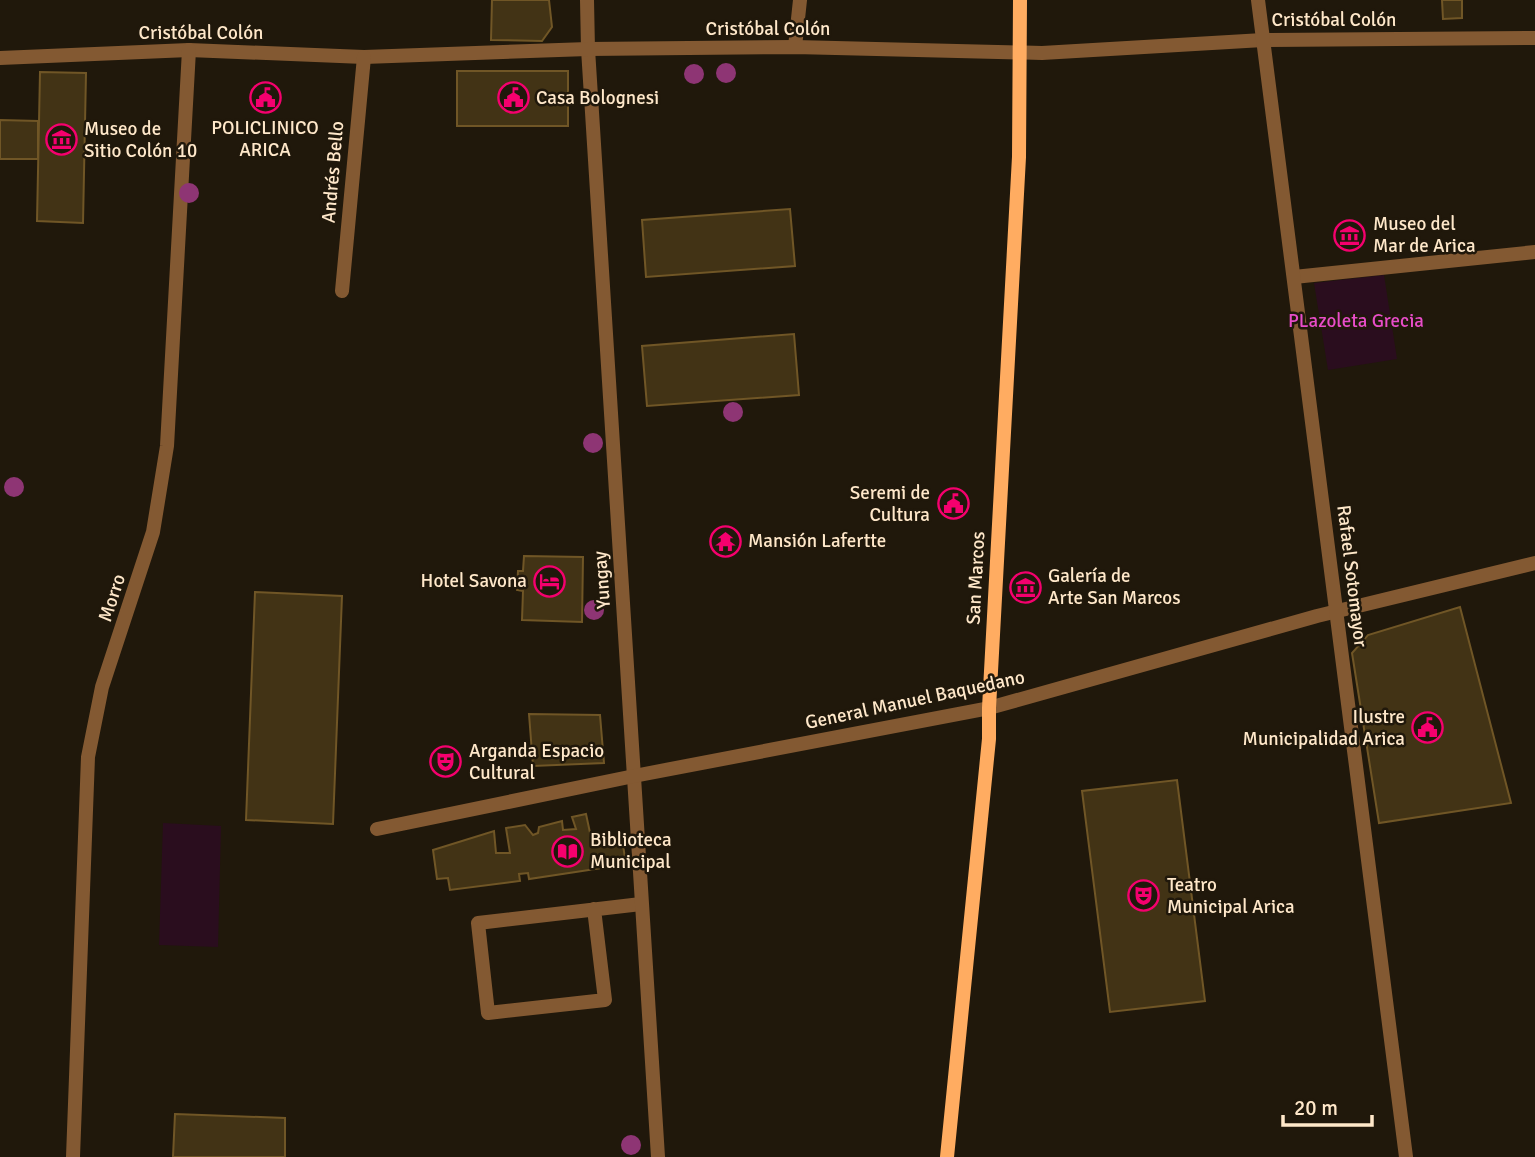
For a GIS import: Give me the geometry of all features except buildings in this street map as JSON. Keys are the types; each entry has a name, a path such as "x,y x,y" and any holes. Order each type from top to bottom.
{"main road":[{"name":"San Marcos","path":"947,1157 989,739 1018,157 1020,0"}],"street":[{"name":"Yungay","path":"587,0 658,1157"},
{"path":"795,47 800,0"},
{"name":"Rafael Sotomayor","path":"1258,0 1406,1157"},
{"name":"Cristóbal Colón","path":"0,58 189,50 363,57 795,47 1019,53 1263,40 1535,38"},
{"name":"Morro","path":"73,1157 88,757 102,687 153,532 167,446 189,50"},
{"name":"Andrés Bello","path":"342,291 363,57"},
{"path":"1294,277 1535,252"},
{"name":"General Manuel Baquedano","path":"377,829 634,776 989,708 1337,610 1535,563"},
{"path":"594,909 606,1000 488,1013 478,923 594,909 641,904"}],"green space":[{"name":"PLazoleta Grecia","path":"1384,275 1397,359 1328,370 1314,283"},
{"path":"163,823 221,826 218,947 159,945"}],"place":[{"name":"POLICLINICO ARICA","path":"265,97"},
{"name":"Casa Bolognesi","path":"513,98"},
{"name":"Museo de Sitio Colón 10","path":"61,140"},
{"name":"Museo del Mar de Arica","path":"1350,235"},
{"name":"Seremi de Cultura","path":"953,504"},
{"name":"Mansión Lafertte","path":"725,541"},
{"name":"Hotel Savona","path":"550,581"},
{"name":"Galería de Arte San Marcos","path":"1025,587"},
{"name":"Ilustre Municipalidad Arica","path":"1428,728"},
{"name":"Arganda Espacio Cultural","path":"446,762"},
{"name":"Biblioteca Municipal","path":"567,851"},
{"name":"Teatro Municipal Arica","path":"1144,896"}]}
